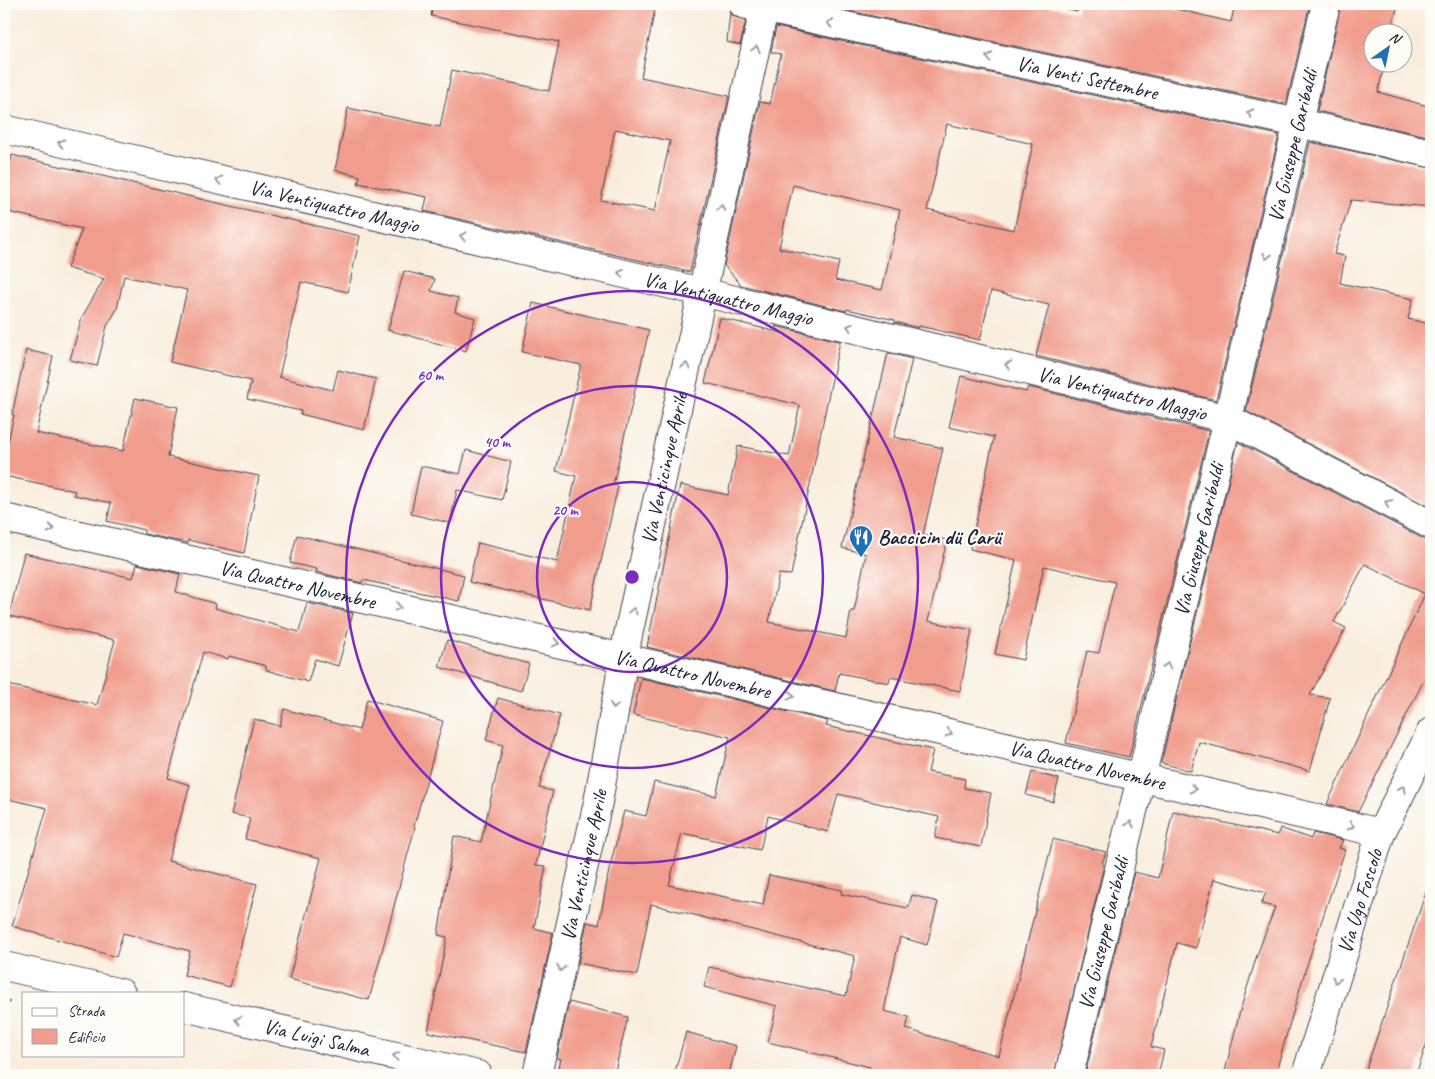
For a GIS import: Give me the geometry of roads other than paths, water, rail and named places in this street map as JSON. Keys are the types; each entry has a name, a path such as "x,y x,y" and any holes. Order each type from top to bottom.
{"street":[{"name":"Via Giuseppe Garibaldi","path":"1069,1075 1228,419 1326,4"},
{"name":"Via Venti Settembre","path":"754,6 1431,153"},
{"name":"Via Venticinque Aprile","path":"537,1075 598,802 624,659 702,292 754,6"},
{"name":"Via Ventiquattro Maggio","path":"4,129 702,292 1228,419 1431,526"},
{"name":"Via Quattro Novembre","path":"4,522 624,659 1382,833"},
{"name":"Via Ugo Foscolo","path":"1306,1075 1382,833 1431,732"},
{"path":"4,966 117,992"},
{"name":"Via Luigi Salma","path":"185,1007 478,1075"}],"place":[{"name":"Baccicin dü Carü","path":"861,558"}]}
